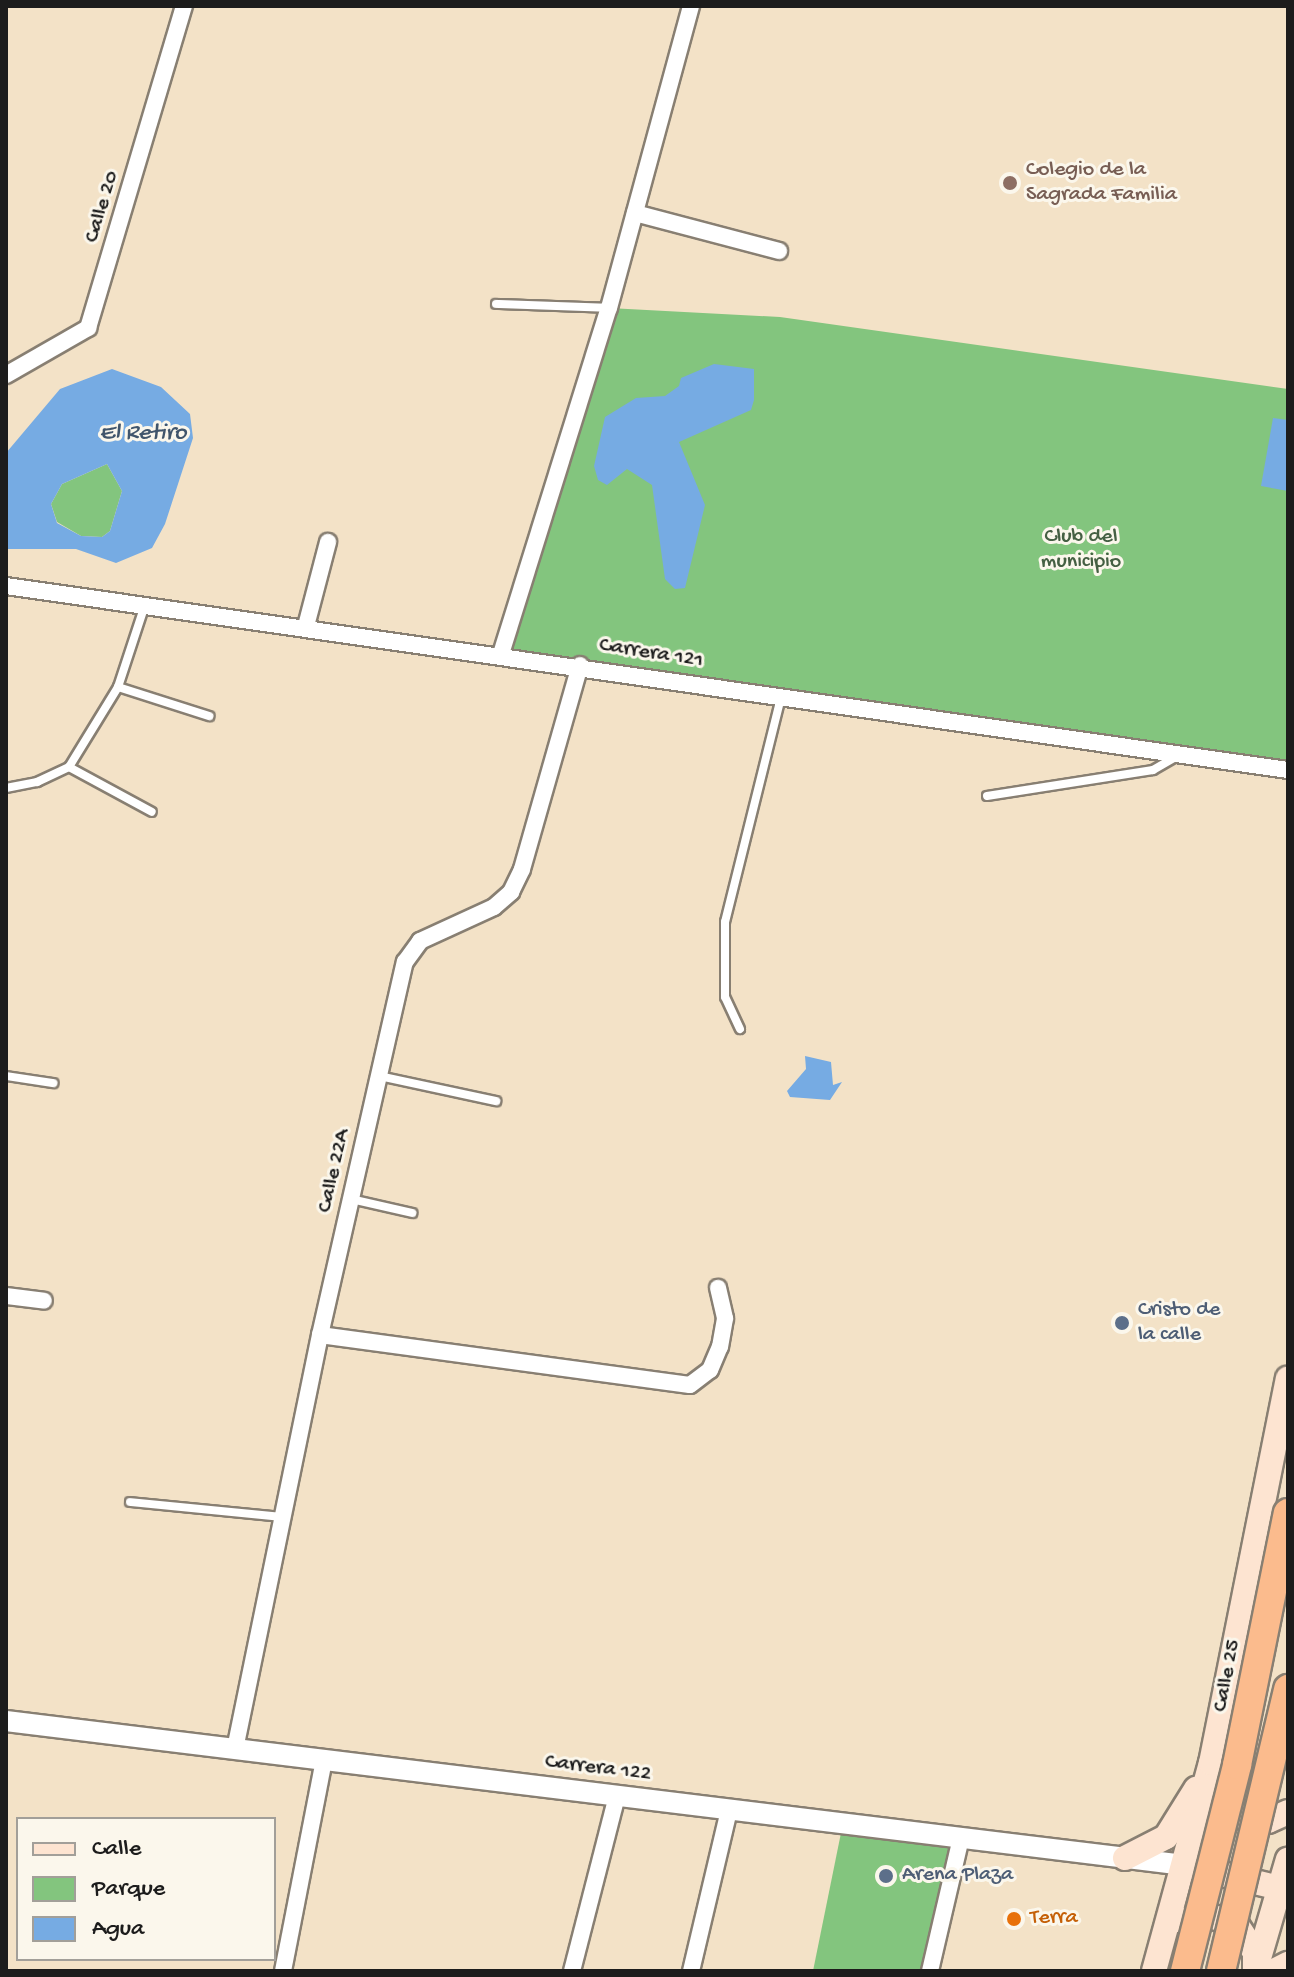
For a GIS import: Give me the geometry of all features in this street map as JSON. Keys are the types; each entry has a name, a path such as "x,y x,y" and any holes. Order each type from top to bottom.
{"highway":[{"name":"Calle 25","path":"1185,1971 1237,1765 1288,1513"},
{"path":"1221,1971 1288,1689"}],"main road":[{"name":"Calle 25","path":"1154,1971 1211,1763 1288,1379"},
{"path":"1211,1763 1218,1799 1232,1812 1268,1821 1288,1812"},
{"path":"1125,1858 1166,1837 1211,1763"},
{"path":"1255,1970 1285,1891 1288,1859"},
{"path":"1184,1865 1285,1891"},
{"path":"1164,1940 1188,1917 1222,1916 1249,1937 1255,1970"},
{"path":"1274,1971 1288,1964"}],"street":[{"name":"Calle 20","path":"6,375 88,328 184,6"},
{"path":"501,654 609,308 691,6"},
{"path":"635,213 779,251"},
{"path":"306,626 328,542"},
{"name":"Carrera 121","path":"6,586 145,602 1288,770"},
{"name":"Calle 22A","path":"235,1749 320,1335 405,962 420,941 494,907 511,892 522,869 580,665"},
{"path":"320,1335 690,1385 710,1370 720,1347 725,1318 718,1288"},
{"path":"6,1296 44,1301"},
{"name":"Carrera 122","path":"6,1721 1184,1865"},
{"path":"283,1971 324,1760"},
{"path":"572,1971 617,1796"},
{"path":"691,1971 729,1810"},
{"path":"930,1971 961,1838"}],"lane":[{"path":"496,304 609,308"},
{"path":"6,788 37,782 69,767 118,687 145,602"},
{"path":"118,687 209,716"},
{"path":"740,1029 725,997 725,922 781,696"},
{"path":"987,796 1153,770 1180,754"},
{"path":"69,767 152,812"},
{"path":"6,1076 53,1083"},
{"path":"379,1076 496,1101"},
{"path":"351,1199 412,1213"},
{"path":"130,1502 283,1517"}],"green space":[{"name":"Club del municipio","path":"609,308 780,317 1288,389 1288,770 501,654"},
{"path":"107,464 122,491 110,531 102,537 81,536 57,522 51,504 62,484"},
{"path":"843,1823 961,1838 930,1971 813,1971"}],"water":[{"path":"714,364 754,369 754,400 751,410 679,442 705,505 685,588 675,589 665,579 652,485 627,469 607,485 598,480 594,466 605,417 636,398 665,396 679,386 681,378"},
{"name":"El Retiro","path":"112,369 161,387 190,414 193,438 165,524 152,548 116,563 76,549 6,549 6,453 60,389","holes":["107,464 122,491 110,531 102,537 81,536 57,523 51,504 62,484"]},
{"path":"1273,418 1288,420 1288,491 1261,486"},
{"path":"805,1056 831,1062 833,1085 842,1082 830,1100 790,1097 787,1091 806,1069"}],"place":[{"name":"Colegio de la Sagrada Familia","path":"1010,183"},
{"name":"Cristo de la calle","path":"1122,1323"},
{"name":"Arena Plaza","path":"886,1876"},
{"name":"Terra","path":"1014,1919"}]}
